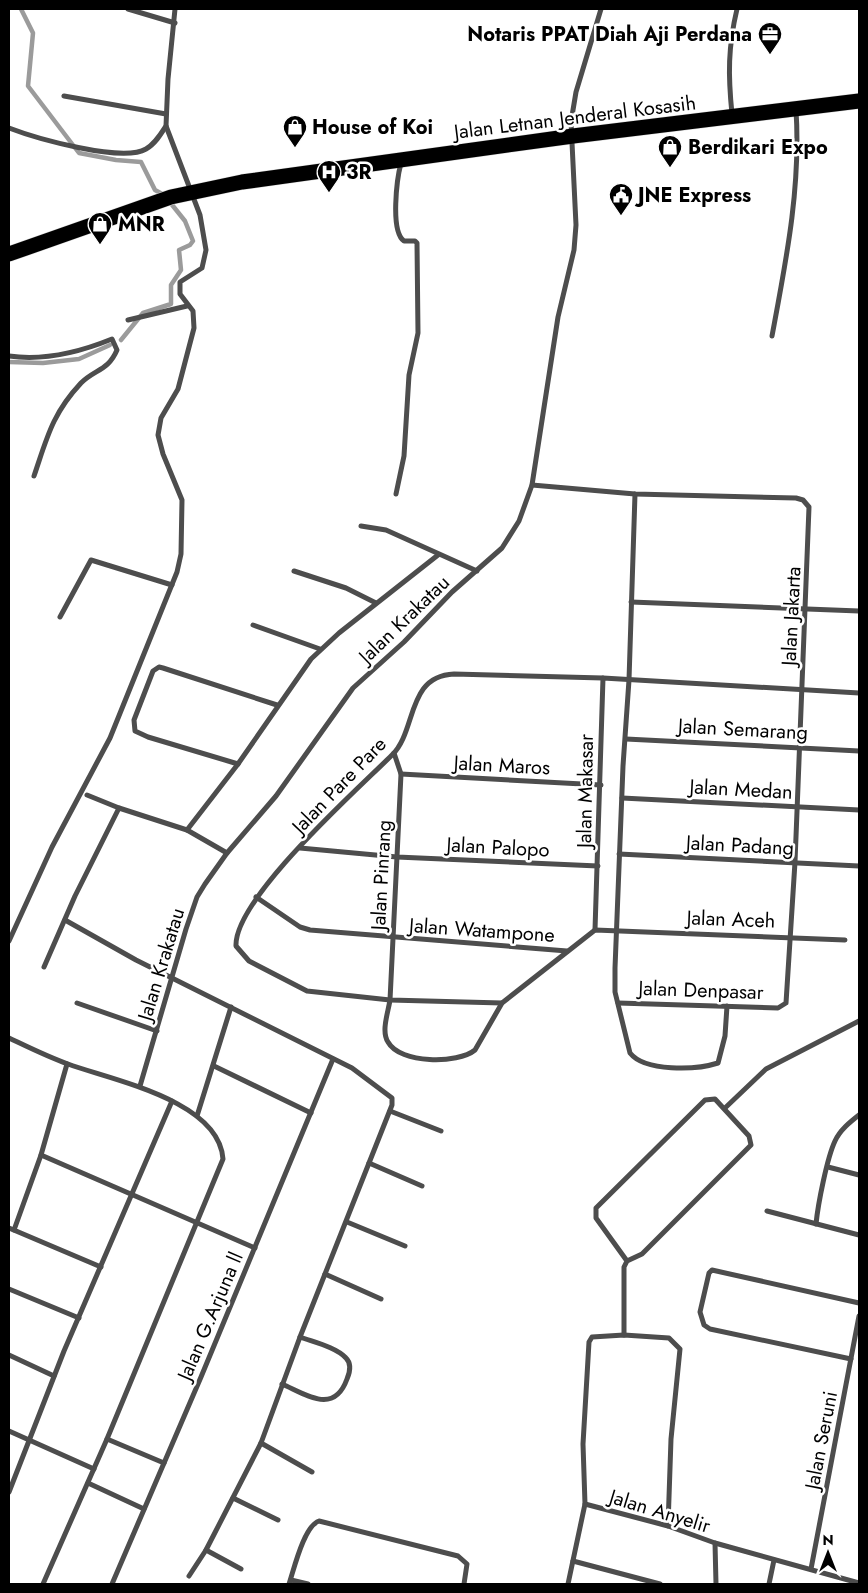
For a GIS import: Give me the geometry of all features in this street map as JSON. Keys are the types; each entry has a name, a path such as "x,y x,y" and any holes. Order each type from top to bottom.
{"highway":[{"name":"Jalan Letnan Jenderal Kosasih","path":"9,254 192,191 251,180 573,136 796,110 859,100"}],"street":[{"path":"128,9 175,23"},
{"path":"9,942 52,846 110,738 172,585 181,554 182,500 163,454 158,435 161,418 178,389 194,328 193,311 187,306 180,294 180,282 202,268 206,258 203,228 192,191 166,126 175,9"},
{"name":"Jalan Krakatau","path":"140,1086 197,897 227,853 276,796 353,688 404,642 452,592 477,572 513,533 527,504 532,485 558,317 574,250 576,225 571,122 576,92 601,9"},
{"path":"732,117 727,66 729,40 737,9"},
{"path":"64,96 166,114"},
{"path":"772,336 783,286 792,222 798,143 796,110"},
{"path":"9,128 62,144 122,153 147,149 160,136 166,126"},
{"path":"396,494 404,456 406,397 418,333 416,243 415,240 404,241 398,231 396,182 402,160"},
{"path":"128,320 187,306"},
{"path":"9,356 20,358 56,356 112,339 117,350 104,368 80,384 52,423 34,476"},
{"name":"Jalan Jakarta","path":"532,485 635,494 803,500 808,503 810,515 807,610 795,862 788,995 784,1006"},
{"name":"Jalan Makasar","path":"635,494 615,992 630,1053 635,1060 661,1068 712,1064 720,1061 725,1036 727,1006"},
{"path":"361,526 386,530 477,572"},
{"path":"187,830 238,764 277,705 320,649 438,555"},
{"path":"60,617 91,560 172,585"},
{"path":"294,571 346,588 376,603"},
{"path":"631,602 859,611"},
{"path":"253,625 320,649"},
{"path":"238,764 148,737 136,731 134,720 153,671 158,667 163,668 277,705"},
{"name":"Jalan Pare Pare","path":"390,1000 307,990 249,961 236,946 237,934 256,897 350,794 394,754 401,742 414,704 433,680 440,676 603,678"},
{"path":"603,678 859,693"},
{"name":"Jalan Makasar","path":"595,930 603,678"},
{"name":"Jalan Semarang","path":"626,739 859,751"},
{"name":"Jalan Pinrang","path":"394,754 401,774 390,1000 385,1029 387,1042 400,1054 413,1058 442,1059 463,1057 475,1050 502,1003"},
{"name":"Jalan Maros","path":"401,774 601,786"},
{"path":"87,795 119,808 187,830 227,853"},
{"name":"Jalan Medan","path":"622,798 859,810"},
{"path":"44,967 79,887 119,808"},
{"name":"Jalan Palopo","path":"300,848 397,858 598,866"},
{"name":"Jalan Padang","path":"620,854 859,866"},
{"name":"Jalan Watampone","path":"256,897 300,927 310,930 568,951"},
{"path":"65,920 173,978 333,1058 364,1076 392,1098 390,1111 300,1337 261,1443 206,1550 189,1576"},
{"path":"390,1000 502,1003 595,930 616,930"},
{"name":"Jalan Aceh","path":"616,930 791,936 845,940"},
{"path":"77,1003 156,1032"},
{"name":"Jalan Denpasar","path":"618,1003 778,1008 784,1006"},
{"path":"197,1116 231,1007"},
{"path":"725,1108 766,1069 859,1021"},
{"path":"9,1038 68,1064 140,1086 172,1101 197,1116 219,1144 222,1159 198,1222 44,1584"},
{"name":"Jalan G.Arjuna ll","path":"112,1584 333,1058"},
{"path":"68,1064 41,1155 11,1229 101,1267"},
{"path":"214,1066 311,1113"},
{"path":"624,1335 624,1267 627,1261 642,1254 751,1145 749,1136 716,1099 705,1100 596,1208 596,1218 627,1261"},
{"path":"9,1492 54,1376 172,1101"},
{"path":"390,1111 441,1131"},
{"path":"816,1224 818,1206 835,1141 848,1124 859,1115"},
{"path":"41,1155 254,1248"},
{"path":"369,1163 422,1186"},
{"path":"828,1167 859,1175"},
{"path":"767,1211 859,1235"},
{"path":"347,1222 405,1246"},
{"path":"851,1359 710,1329 704,1325 700,1312 709,1273 712,1270 859,1303"},
{"path":"326,1274 381,1299"},
{"path":"9,1289 79,1318"},
{"name":"Jalan Seruni","path":"811,1570 859,1316"},
{"path":"568,1584 585,1504 583,1444 589,1342 598,1335 669,1338 680,1349 671,1439 668,1526"},
{"path":"282,1384 313,1397 328,1400 339,1394 347,1379 350,1367 346,1358 340,1353 300,1337"},
{"path":"9,1355 54,1376"},
{"path":"9,1431 94,1469"},
{"path":"107,1439 164,1463"},
{"path":"261,1443 312,1472"},
{"path":"88,1483 144,1509"},
{"path":"233,1498 278,1520"},
{"name":"Jalan Anyelir","path":"585,1504 668,1526 716,1543 716,1584"},
{"path":"308,1584 290,1582 307,1531 314,1523 319,1521 458,1556 467,1564 464,1584"},
{"path":"716,1543 740,1548 774,1560 859,1583"},
{"path":"206,1550 241,1569"},
{"path":"769,1584 774,1560"},
{"path":"573,1561 660,1584"}],"waterway":[{"path":"21,9 33,33 28,86 79,153 116,160 141,162 155,190 164,195"},
{"path":"121,340 143,313 171,304 171,285 181,270 179,250 190,245 193,241 185,221 169,201"},
{"path":"9,362 43,363 79,359 110,345"}],"place":[{"name":"Notaris PPAT Diah Aji Perdana","path":"770,55"},
{"name":"House of Koi","path":"295,148"},
{"name":"Berdikari Expo","path":"670,168"},
{"name":"3R","path":"329,193"},
{"name":"JNE Express","path":"621,216"},
{"name":"MNR","path":"100,245"}]}
